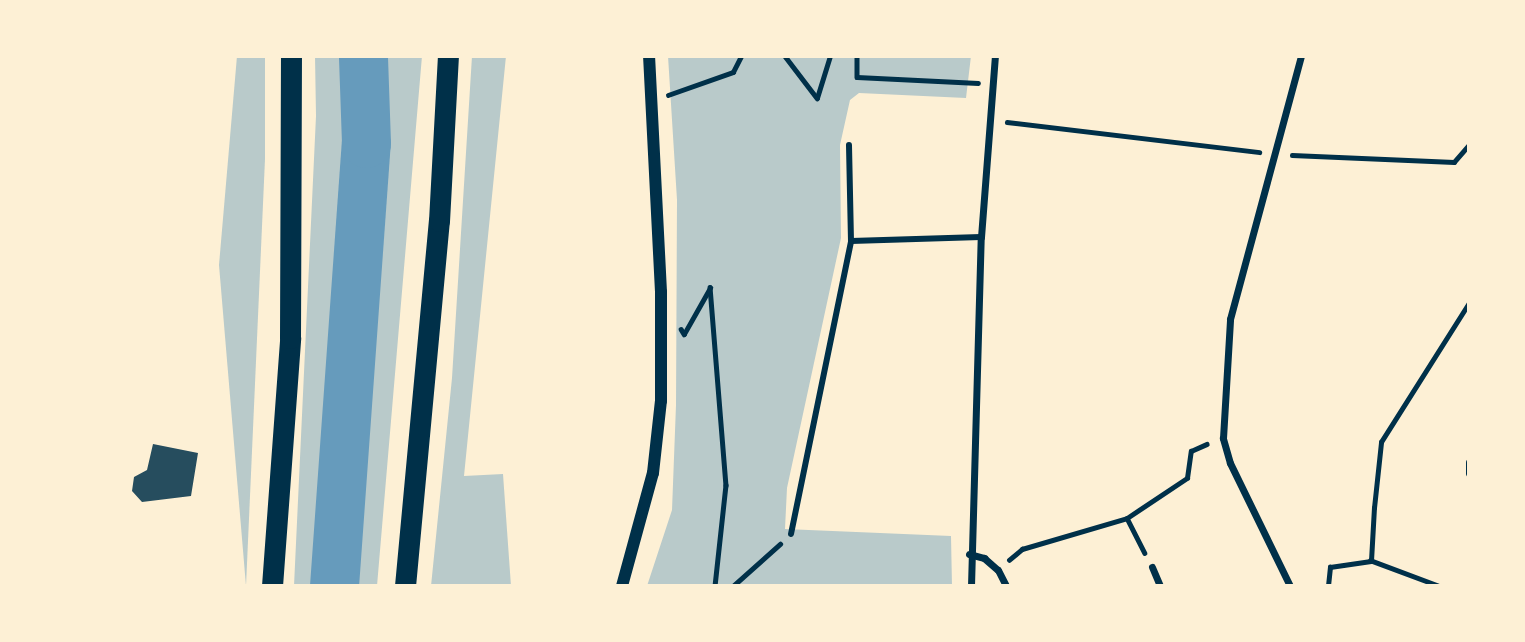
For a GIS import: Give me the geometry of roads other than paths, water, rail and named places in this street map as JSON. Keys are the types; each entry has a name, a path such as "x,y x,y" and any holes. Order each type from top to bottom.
{"highway":[{"path":"272,586 289,338 291,56"},
{"path":"405,586 439,221 448,56"}],"street":[{"path":"622,586 653,473 661,401 661,292 649,56"},
{"path":"971,586 969,554 981,237 990,83 995,56"},
{"path":"1290,586 1230,463 1223,438 1230,319 1272,154 1293,96 1301,56"},
{"path":"791,534 851,242 849,145"},
{"path":"851,242 981,237"},
{"path":"1469,462 1469,473"},
{"path":"969,554 984,558 998,570 1006,586"},
{"path":"1152,566 1160,586"}],"waterway":[{"path":"334,586 366,143 363,56"}]}
